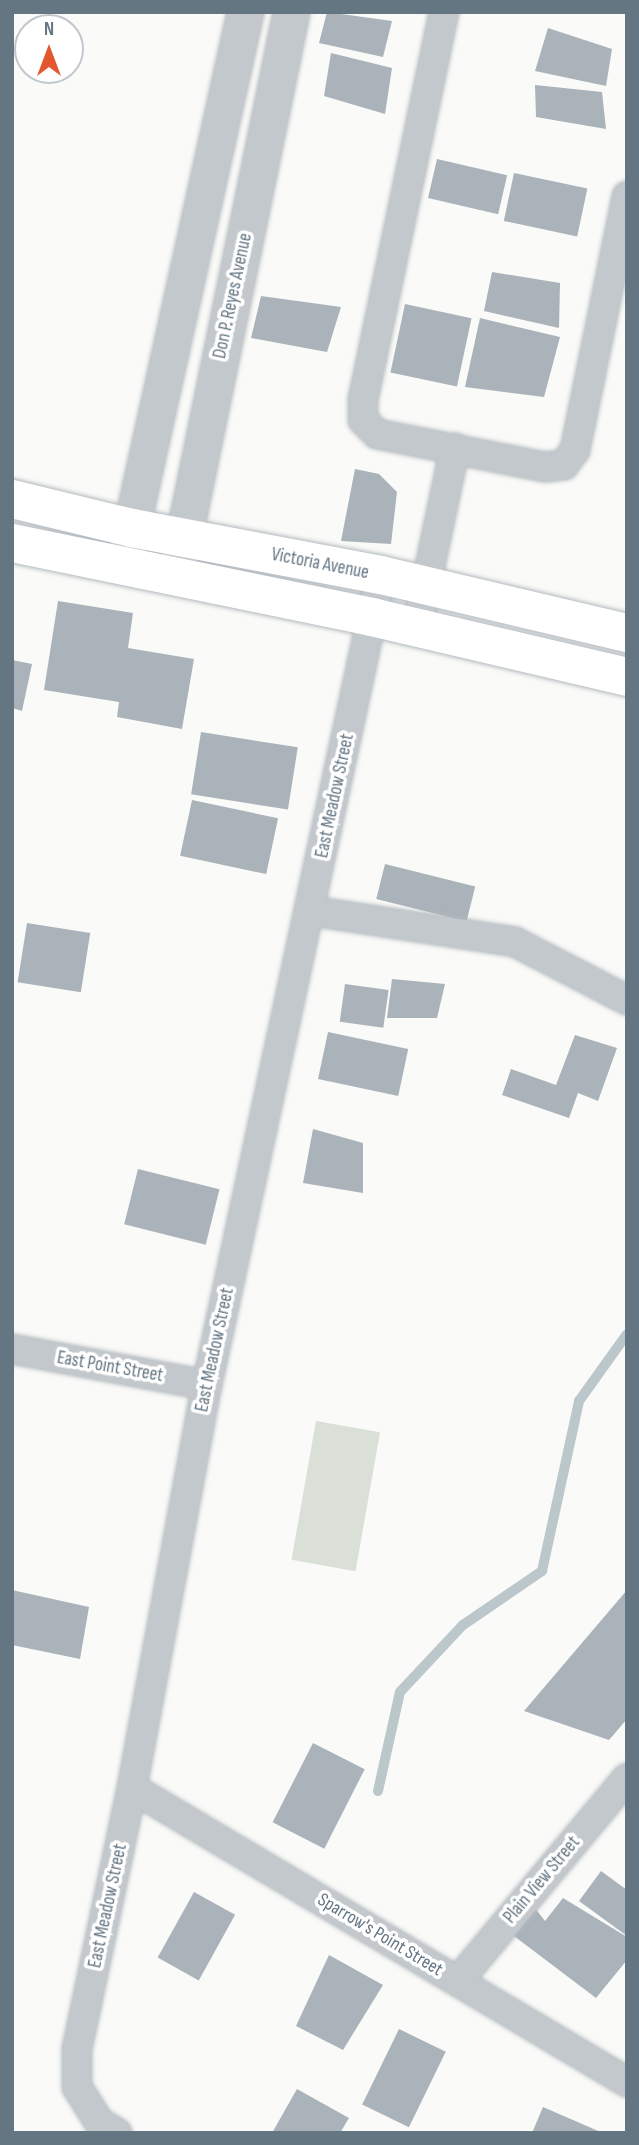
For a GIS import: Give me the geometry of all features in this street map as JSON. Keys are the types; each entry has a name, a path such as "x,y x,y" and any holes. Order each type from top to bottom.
{"main road":[{"name":"Victoria Avenue","path":"12,499 184,538 381,575 627,633"},
{"path":"12,543 122,569 372,617 627,677"}],"street":[{"path":"122,569 245,12"},
{"name":"Don P. Reyes Avenue","path":"175,579 291,12"},
{"path":"444,12 363,400 363,420 376,434 545,467 564,465 575,450 627,196"},
{"path":"417,628 455,448"},
{"name":"East Meadow Street","path":"108,2127 77,2087 77,2049 132,1788 207,1385 311,911 381,575"},
{"path":"311,911 515,942 627,1000"},
{"name":"East Point Street","path":"12,1349 207,1385"},
{"name":"Plain View Street","path":"458,1981 627,1778"},
{"name":"Sparrow's Point Street","path":"132,1788 627,2082"}],"shaded area":[{"path":"316,1421 380,1432 356,1571 292,1560"}],"building":[{"path":"327,12 392,21 383,57 319,43"},
{"path":"548,28 612,49 606,86 535,71"},
{"path":"331,53 392,68 385,114 324,96"},
{"path":"535,85 602,92 606,129 536,117"},
{"path":"437,159 507,175 498,214 428,198"},
{"path":"514,173 587,189 577,237 504,221"},
{"path":"492,272 560,283 559,328 484,311"},
{"path":"261,296 341,307 327,352 251,338"},
{"path":"405,304 472,318 457,387 390,372"},
{"path":"480,318 560,337 544,397 465,387"},
{"path":"355,469 379,474 397,492 391,544 341,541"},
{"path":"58,601 133,613 128,648 194,659 182,729 117,717 119,702 44,690"},
{"path":"12,660 32,664 22,711 12,708"},
{"path":"201,732 298,747 288,810 191,794"},
{"path":"192,800 278,818 266,874 180,856"},
{"path":"385,864 475,886 467,921 376,899"},
{"path":"27,923 90,933 81,992 18,982"},
{"path":"392,979 445,984 437,1018 387,1018"},
{"path":"345,984 389,990 383,1028 340,1022"},
{"path":"328,1032 408,1049 398,1096 318,1079"},
{"path":"575,1035 617,1048 598,1101 578,1093 569,1118 502,1095 511,1069 556,1085"},
{"path":"313,1129 363,1143 363,1193 303,1183"},
{"path":"138,1169 220,1189 206,1245 124,1224"},
{"path":"12,1590 89,1607 80,1659 12,1645"},
{"path":"627,1590 627,1719 609,1740 524,1711"},
{"path":"313,1743 365,1769 324,1849 273,1822"},
{"path":"601,1871 627,1890 627,1936 579,1901"},
{"path":"194,1892 235,1915 199,1980 158,1958"},
{"path":"563,1898 627,1937 627,1960 596,1998 510,1933 531,1903 545,1921"},
{"path":"329,1955 383,1985 343,2050 296,2026"},
{"path":"399,2029 446,2052 409,2127 362,2104"},
{"path":"297,2089 349,2118 340,2133 272,2133"},
{"path":"543,2107 603,2133 532,2133"}],"waterway":[{"path":"378,1791 400,1692 463,1625 542,1571 579,1401 627,1334"}]}
